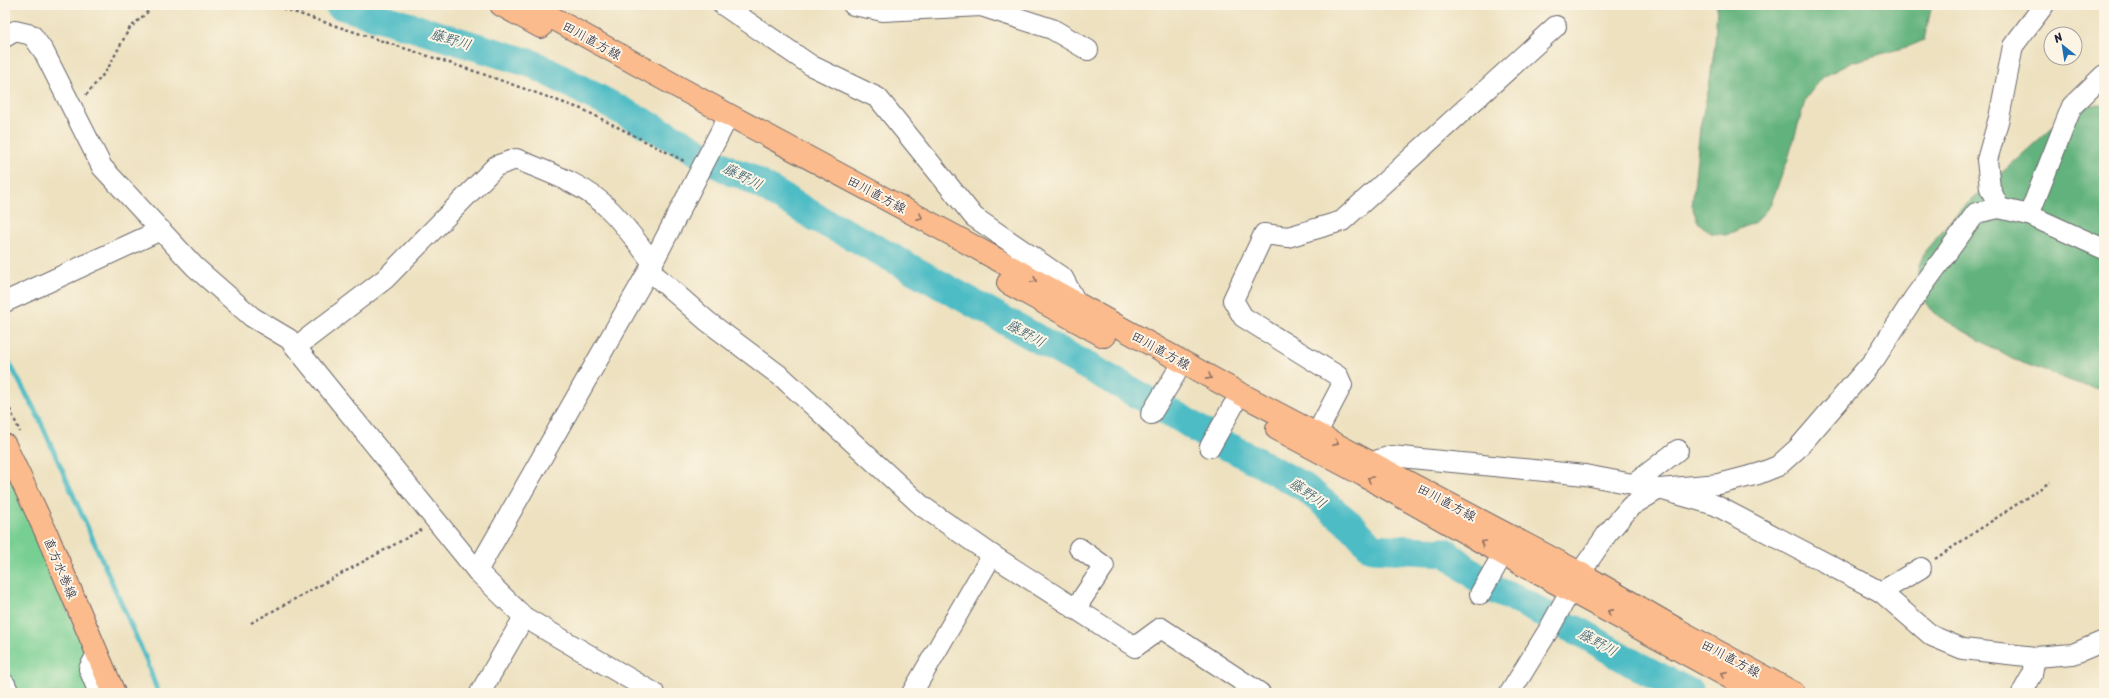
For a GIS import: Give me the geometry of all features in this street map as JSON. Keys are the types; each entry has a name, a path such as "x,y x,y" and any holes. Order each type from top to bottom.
{"main road":[{"name":"田川直方線","path":"517,7 725,123 1074,311 1238,393 1502,555 1572,587 1680,631 1794,693"},
{"name":"田川直方線","path":"1074,311 1175,375 1233,407 1372,462 1572,587 1758,693"},
{"name":"直方水巻線","path":"5,445 45,530 114,693"}],"street":[{"path":"723,5 812,66 878,98 974,217 1063,278 1074,311"},
{"path":"853,5 883,11 981,6 1052,29 1088,50"},
{"path":"1999,208 1990,188 1988,160 1999,118 2013,46 2044,5"},
{"path":"1314,440 1342,385 1338,376 1243,317 1233,300 1264,234 1288,237 1342,221 1556,26"},
{"path":"5,37 15,31 32,35 44,52 102,167 195,267 252,317 289,339 477,571 524,617 654,693"},
{"path":"2029,215 2072,106 2104,75"},
{"path":"477,571 651,266 725,123"},
{"path":"296,347 386,279 496,166 516,159 555,175 592,195 610,210 651,266 707,321 783,378 922,506 992,555 1135,647 1161,628 1260,693"},
{"path":"1510,693 1548,631 1572,587 1606,534 1631,506 1659,489 1719,484 1758,474 1778,466 1798,448 1874,360 1914,298 1976,213 1999,208 2029,215 2104,249"},
{"path":"5,302 161,230"},
{"path":"1151,414 1175,375"},
{"path":"1210,447 1233,407"},
{"path":"1634,484 1678,450"},
{"path":"1372,462 1391,456 1585,475 1659,489 1715,505 1881,592 1932,636 1963,649 2035,657 2073,654 2104,641"},
{"path":"1074,609 1104,566 1079,548"},
{"path":"912,693 992,555"},
{"path":"1480,594 1502,555"},
{"path":"1881,592 1921,568"},
{"path":"480,693 524,617"},
{"path":"97,654 89,669 99,693"},
{"path":"2022,693 2032,675 2035,657"},
{"path":"5,684 9,693"}],"path":[{"path":"70,104 88,93 107,70 129,29 155,5"},
{"path":"272,5 480,73 584,110 700,170"},
{"path":"1921,568 2050,482"},
{"path":"251,623 437,521"}],"green space":[{"path":"1717,5 1932,5 1924,40 1910,46 1852,62 1823,77 1806,98 1788,159 1770,206 1755,222 1726,235 1710,233 1698,222 1692,207 1700,127 1709,87 1715,44"},
{"path":"2104,105 2104,390 2085,386 2012,359 1938,316 1926,304 1917,278 1919,265 1925,251 1959,211 2055,125 2081,107"},
{"path":"5,465 103,693 5,693"}],"waterway":[{"name":"藤野川","path":"339,5 533,64 681,142 732,172 744,175 824,222 858,239 1182,419 1221,444 1234,449 1304,487 1353,527 1372,548 1446,552 1490,588 1520,601 1566,626 1579,631 1632,663 1690,693"},
{"path":"5,355 39,418 146,659 158,693"}]}
